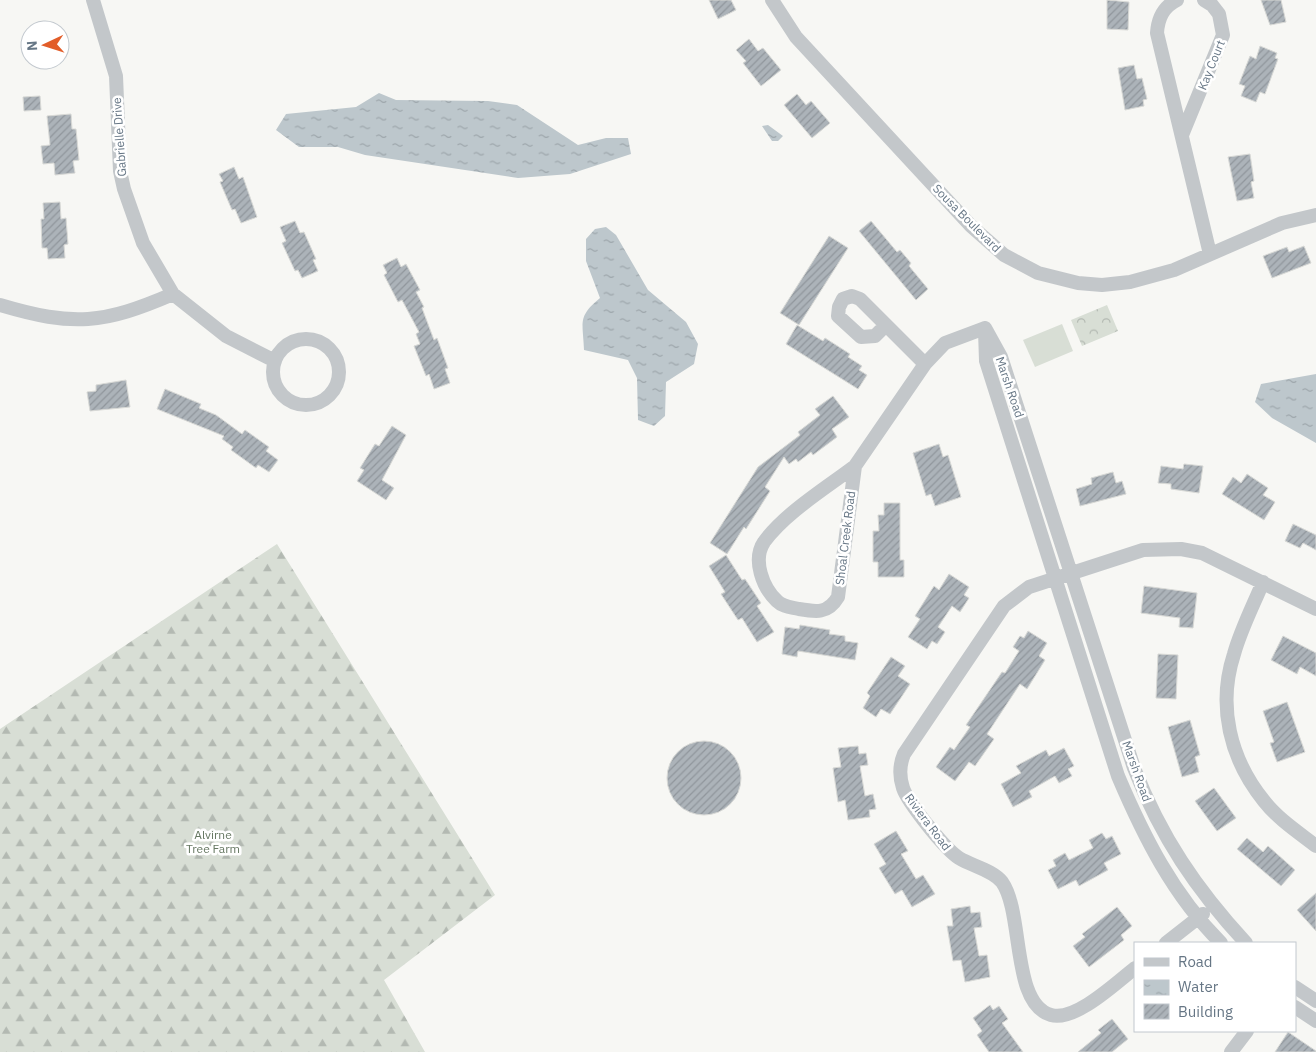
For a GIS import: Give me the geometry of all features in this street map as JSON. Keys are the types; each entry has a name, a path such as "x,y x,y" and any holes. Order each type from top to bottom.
{"street":[{"name":"Gabrielle Drive","path":"93,0 116,76 120,171 124,189 143,243 173,294 226,336 275,361"},
{"name":"Sousa Boulevard","path":"772,0 796,37 971,226 993,246 1021,265 1038,273 1065,282 1116,284 1160,275 1282,223 1316,214"},
{"path":"1177,0 1162,12 1158,22 1157,33 1210,254"},
{"name":"Kay Court","path":"1182,135 1223,35 1219,14 1212,5 1204,0"},
{"path":"0,305 52,319 88,320 124,314 173,294"},
{"path":"885,326 925,364"},
{"name":"Shoal Creek Road","path":"855,466 838,597 830,607 817,612 784,606 772,595 760,572 758,556 761,549 784,520 855,466 925,364 946,343 984,328"},
{"name":"Marsh Road","path":"984,328 1001,357 1147,802 1190,876 1212,906 1245,942"},
{"name":"Marsh Road","path":"984,328 986,361 1118,776 1147,841 1196,919 1220,942"},
{"path":"304,340 320,342 335,358 338,368 334,389 318,403 307,405 292,401 279,392 274,382 275,361 280,351 288,344 304,340"},
{"name":"Riviera Road","path":"1134,969 1088,1004 1072,1013 1063,1016 1053,1016 1036,1007 1026,984 1008,891 998,878 962,860 944,845 908,797 901,780 901,762 908,747 1004,606 1029,587 1055,578 1143,550 1181,549 1202,552 1316,609"},
{"path":"1263,582 1234,653 1228,673 1226,720 1237,757 1255,790 1264,802 1282,819 1316,846"},
{"path":"1167,942 1212,906"},
{"path":"1296,988 1316,1001"},
{"path":"1296,1008 1316,1021"},
{"path":"1231,1052 1245,1032"}],"green space":[{"path":"1107,305 1118,331 1082,346 1071,320"},
{"path":"1062,324 1073,351 1035,367 1023,340"},
{"name":"Alvirne Tree Farm","path":"277,544 495,895 384,980 425,1052 0,1052 0,729"}],"water":[{"path":"379,93 396,100 488,101 517,105 578,145 606,138 628,138 631,154 570,174 518,178 365,155 338,147 299,147 276,130 286,114 356,107"},
{"path":"768,125 783,136 778,141 772,141 762,126"},
{"path":"606,227 616,235 648,290 686,322 698,344 694,364 666,382 665,416 654,426 638,420 637,378 628,360 584,350 583,321 588,310 600,298 586,261 586,239 595,229"},
{"path":"1316,374 1316,443 1272,418 1255,402 1261,384"}],"building":[{"path":"709,0 731,0 736,10 718,19"},
{"path":"1107,0 1129,2 1128,30 1107,29"},
{"path":"1261,0 1281,0 1286,22 1270,25"},
{"path":"749,39 758,51 763,48 781,70 761,86 743,63 746,61 736,50"},
{"path":"1260,46 1277,53 1275,58 1278,59 1265,94 1260,92 1256,102 1241,96 1245,86 1239,84 1250,56 1256,59"},
{"path":"1134,65 1137,79 1142,78 1147,99 1143,100 1144,106 1125,110 1118,68"},
{"path":"797,94 806,105 811,101 830,123 812,138 784,105"},
{"path":"40,96 41,110 24,111 23,97"},
{"path":"71,114 72,129 76,129 79,160 73,161 75,173 55,175 54,163 43,164 41,146 50,145 47,116"},
{"path":"1250,154 1254,181 1251,182 1254,198 1237,201 1228,157"},
{"path":"234,167 239,179 243,177 257,217 241,223 235,209 232,210 220,182 223,181 219,174"},
{"path":"60,202 61,219 66,218 68,244 64,245 65,258 48,259 47,248 42,248 41,219 44,219 43,203"},
{"path":"295,221 300,233 304,232 316,259 313,260 318,271 302,278 298,270 295,271 282,243 286,241 280,227"},
{"path":"871,221 897,252 900,250 911,263 909,266 928,289 916,300 859,231"},
{"path":"829,236 848,248 799,325 780,313"},
{"path":"1304,246 1311,263 1272,278 1263,256 1287,247 1289,252"},
{"path":"397,258 401,267 406,264 420,290 416,292 424,307 422,308 434,340 437,338 448,368 445,369 450,383 434,389 429,374 426,376 414,346 420,344 416,334 419,332 402,300 398,302 384,275 387,273 383,265"},
{"path":"797,325 823,341 825,338 850,354 848,357 862,366 859,370 867,375 858,389 786,344"},
{"path":"126,380 130,407 90,411 87,392 96,391 96,385"},
{"path":"165,389 201,404 199,408 216,415 242,434 245,430 269,447 266,451 278,460 269,472 258,465 256,468 231,450 233,447 222,439 224,436 157,409"},
{"path":"833,396 849,417 832,429 837,437 813,455 811,452 798,462 796,459 789,464 784,457 765,487 770,491 746,529 744,527 727,554 710,543 758,467 800,435 798,432 820,415 815,409"},
{"path":"392,426 406,435 382,480 394,488 386,500 357,481 364,470 360,468 375,444 379,446"},
{"path":"939,444 943,457 948,455 961,497 935,506 931,494 926,496 913,453"},
{"path":"1184,464 1203,466 1199,493 1171,489 1171,484 1158,483 1161,466 1183,469"},
{"path":"1113,472 1116,483 1122,481 1126,494 1080,506 1076,489 1092,484 1091,478"},
{"path":"1247,474 1268,488 1263,495 1275,502 1264,520 1222,494 1233,477 1241,483"},
{"path":"884,503 900,503 900,560 904,560 904,577 878,577 878,562 873,562 873,531 879,531 878,515 884,515"},
{"path":"1293,524 1316,535 1316,550 1303,543 1300,548 1285,541"},
{"path":"726,555 742,580 745,579 761,603 757,606 774,632 757,642 742,618 738,620 721,594 725,592 709,566"},
{"path":"949,574 969,587 964,595 969,598 960,612 952,606 938,627 945,632 937,644 932,641 927,649 908,637 920,619 915,616 934,586 939,590"},
{"path":"1144,586 1197,593 1193,628 1179,627 1180,618 1141,613"},
{"path":"800,625 830,630 829,634 845,636 845,641 858,643 855,660 798,651 797,657 782,654 785,627 799,629"},
{"path":"1028,631 1047,643 1039,656 1045,660 1027,689 1020,684 987,734 994,739 975,766 969,762 955,781 936,767 950,747 954,750 970,727 966,725 1002,672 1005,673 1019,651 1013,647 1020,636 1024,638"},
{"path":"1283,636 1316,653 1316,676 1300,667 1297,674 1271,660"},
{"path":"1158,654 1178,655 1176,699 1156,698"},
{"path":"891,657 905,666 898,676 910,684 890,714 881,709 876,717 863,708 870,696 867,693"},
{"path":"1287,702 1305,752 1277,762 1270,743 1274,742 1263,711"},
{"path":"1190,720 1200,755 1195,757 1199,772 1182,777 1168,727"},
{"path":"704,741 718,744 730,752 738,764 741,778 738,792 730,804 718,812 704,815 690,812 678,804 670,792 667,778 670,764 678,752 690,744"},
{"path":"858,746 859,754 866,753 868,765 860,766 865,796 873,794 876,809 869,810 870,817 848,820 845,800 838,802 833,768 841,767 838,748"},
{"path":"1064,748 1074,766 1068,769 1072,776 1059,783 1055,776 1029,791 1032,797 1013,807 1001,784 1021,773 1016,766 1046,750 1049,756"},
{"path":"1214,788 1236,818 1217,831 1195,801"},
{"path":"896,831 908,851 901,854 916,879 923,875 935,894 912,907 902,890 895,894 879,868 886,864 874,844"},
{"path":"1102,833 1106,839 1112,836 1121,854 1104,863 1108,870 1079,886 1076,880 1058,889 1048,870 1056,866 1053,860 1065,853 1069,860 1093,848 1089,840"},
{"path":"1247,838 1263,852 1268,846 1295,870 1281,886 1237,849"},
{"path":"1316,893 1316,931 1297,910"},
{"path":"970,906 971,913 980,912 982,927 974,928 979,956 987,955 990,977 965,982 961,960 953,961 947,926 953,926 951,909"},
{"path":"1117,907 1132,926 1121,935 1124,940 1089,967 1073,946 1085,937 1082,934"},
{"path":"990,1005 993,1010 999,1006 1008,1019 1002,1023 1023,1052 989,1052 977,1035 982,1031 973,1018"},
{"path":"1112,1019 1128,1039 1112,1052 1078,1052 1101,1033 1098,1030"},
{"path":"1288,1032 1316,1051 1316,1052 1275,1052"}]}
